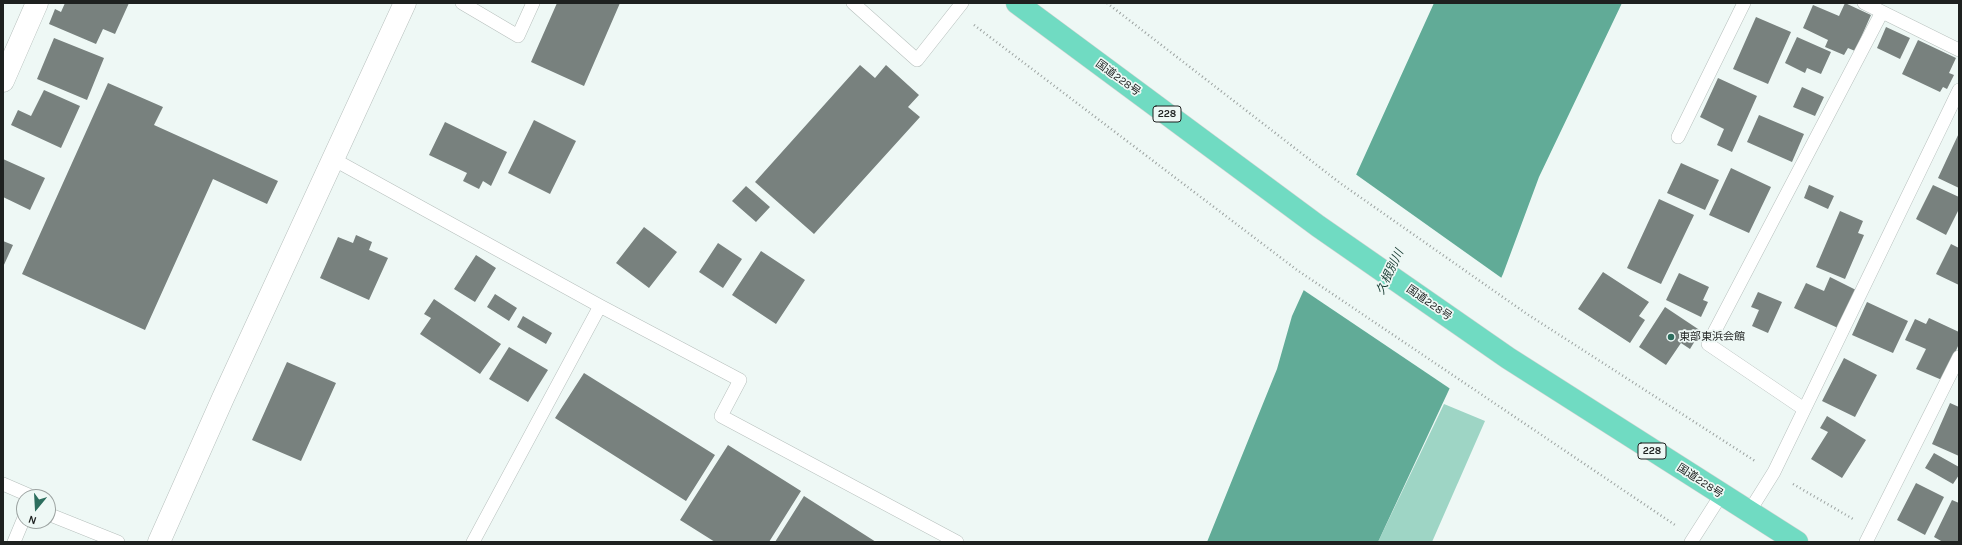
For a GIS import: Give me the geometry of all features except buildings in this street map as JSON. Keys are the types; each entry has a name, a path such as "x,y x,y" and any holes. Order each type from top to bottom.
{"highway":[{"name":"国道228号","path":"1017,3 1318,226 1508,358 1797,542"}],"street":[{"path":"3,81 37,3"},
{"path":"159,542 223,398 405,3"}],"lane":[{"path":"462,3 518,36 533,3"},
{"path":"853,3 917,60 959,7"},
{"path":"1678,137 1744,3"},
{"path":"1864,3 1959,50"},
{"path":"1804,409 1708,344 1882,12"},
{"path":"1749,512 1774,472 1959,90"},
{"path":"333,159 600,306 740,380 721,416 957,542"},
{"path":"474,542 600,306"},
{"path":"1869,536 1959,357"},
{"path":"3,484 16,490"},
{"path":"1692,540 1721,495"},
{"path":"56,517 118,542"},
{"path":"14,542 19,529"}],"path":[{"path":"1107,3 1340,183 1527,314 1774,472 1869,536"},
{"path":"959,7 1297,270 1692,540"}],"shaded area":[{"path":"1444,404 1485,421 1432,542 1378,542"}],"water":[{"name":"久根別川","path":"1434,3 1622,3 1539,177 1503,274 1378,542 1207,542 1277,369 1292,316"}],"pier":[{"path":"1354,173 1503,279 1452,390 1302,289"}],"place":[{"name":"東部東浜会館","path":"1671,337"}]}
